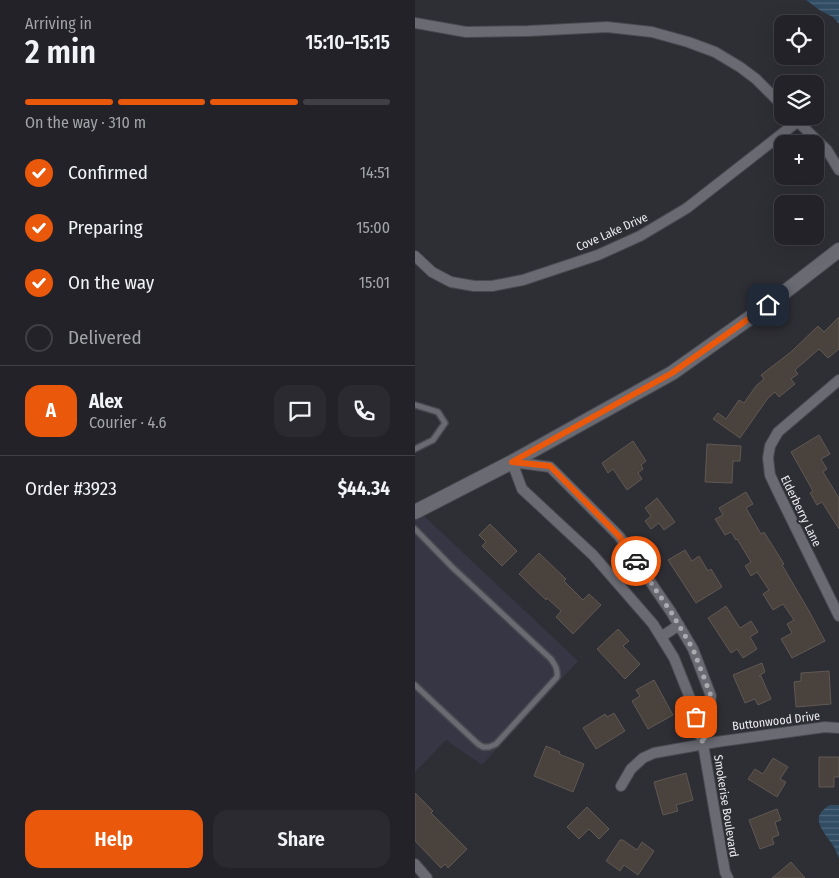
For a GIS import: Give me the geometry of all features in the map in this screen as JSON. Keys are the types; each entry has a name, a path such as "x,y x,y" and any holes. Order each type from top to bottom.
{"main road":[{"path":"415,512 512,462 672,373 768,305 839,250"}],"street":[{"path":"415,23 467,32 607,27 651,32 715,52 756,79 774,97"},
{"name":"Cove Lake Drive","path":"415,256 432,272 451,282 474,286 492,286 523,280 598,255 640,236 687,208 788,125"},
{"path":"801,125 827,150 839,170"},
{"path":"827,150 839,154"},
{"name":"Elderberry Lane","path":"839,380 777,432 770,446 768,458 770,475 839,616"},
{"name":"Smokerise Boulevard","path":"703,744 711,696 693,649 619,536 550,466 512,462 522,489 593,555 653,624 674,658 693,703 703,744 728,876"},
{"path":"661,637 679,625"},
{"name":"Buttonwood Drive","path":"621,786 631,768 643,758 654,753 716,742 825,727 839,728"},
{"path":"416,867 427,878"}],"lane":[{"path":"415,405 438,412 445,423 433,440 415,449"},
{"path":"415,529 551,659 558,672 557,677 527,712 496,744 489,747 483,747 478,744 415,685"}],"shaded area":[{"path":"423,515 578,661 482,765 446,740 415,772 415,519"}],"water":[{"path":"806,0 839,0 839,24 833,17"},
{"path":"830,805 839,805 839,858 823,831 819,820 823,810"}],"building":[{"path":"839,317 839,349 828,358 819,349 795,370 798,374 791,379 795,384 779,397 775,392 768,398 740,438 713,419 718,413 726,419 739,400 744,403 756,386 764,379 761,375 791,352 818,326 824,332"},
{"path":"819,435 830,454 821,459 827,469 823,472 839,498 839,529 822,502 817,505 810,493 813,491 791,452"},
{"path":"633,441 646,461 641,465 643,469 638,473 642,479 627,490 613,469 608,473 602,463"},
{"path":"707,444 741,446 740,461 733,461 732,483 705,482"},
{"path":"746,492 753,504 746,508 761,534 764,532 784,564 782,565 825,641 792,658 781,639 792,633 787,624 794,620 783,604 773,610 763,594 769,590 757,572 751,576 745,566 751,562 737,539 731,532 725,535 715,519 723,515 719,508"},
{"path":"657,498 675,522 664,530 659,523 651,529 645,521 651,516 645,508"},
{"path":"490,524 517,551 502,566 482,546 486,542 479,535"},
{"path":"685,550 692,561 699,556 708,571 711,569 722,587 696,603 668,560"},
{"path":"539,553 566,579 564,581 583,600 589,594 601,605 573,634 556,617 561,611 547,598 546,600 519,574"},
{"path":"726,606 740,628 751,621 758,632 750,637 757,649 743,658 737,649 731,653 708,618"},
{"path":"618,629 629,641 623,646 640,664 625,679 597,649"},
{"path":"762,663 765,672 759,676 761,676 771,699 758,705 755,699 745,703 733,675"},
{"path":"829,671 831,704 796,707 794,682 801,681 801,673"},
{"path":"654,680 673,715 648,729 632,701 640,696 636,690"},
{"path":"614,713 625,731 596,749 583,728 605,714 607,717"},
{"path":"546,746 560,752 559,754 584,764 573,792 534,776"},
{"path":"819,757 839,757 839,777 834,777 834,787 819,787"},
{"path":"773,758 788,767 780,779 786,782 777,797 748,779 755,769 763,774"},
{"path":"686,773 693,800 676,805 678,811 663,815 654,782"},
{"path":"415,793 433,811 431,813 467,849 448,868 445,864 441,868 415,841"},
{"path":"587,807 609,829 599,839 589,829 579,839 567,827"},
{"path":"777,809 781,820 775,822 779,835 772,838 774,844 760,849 749,820"},
{"path":"620,840 623,840 637,850 642,842 654,851 638,875 624,865 620,871 606,861"},
{"path":"791,862 805,878 772,878"}],"way so far":[{"path":"636,561 671,612 693,649 711,696 703,744 696,717"}],"route":[{"path":"636,561 619,536 550,466 512,462 672,373 768,305"}]}
